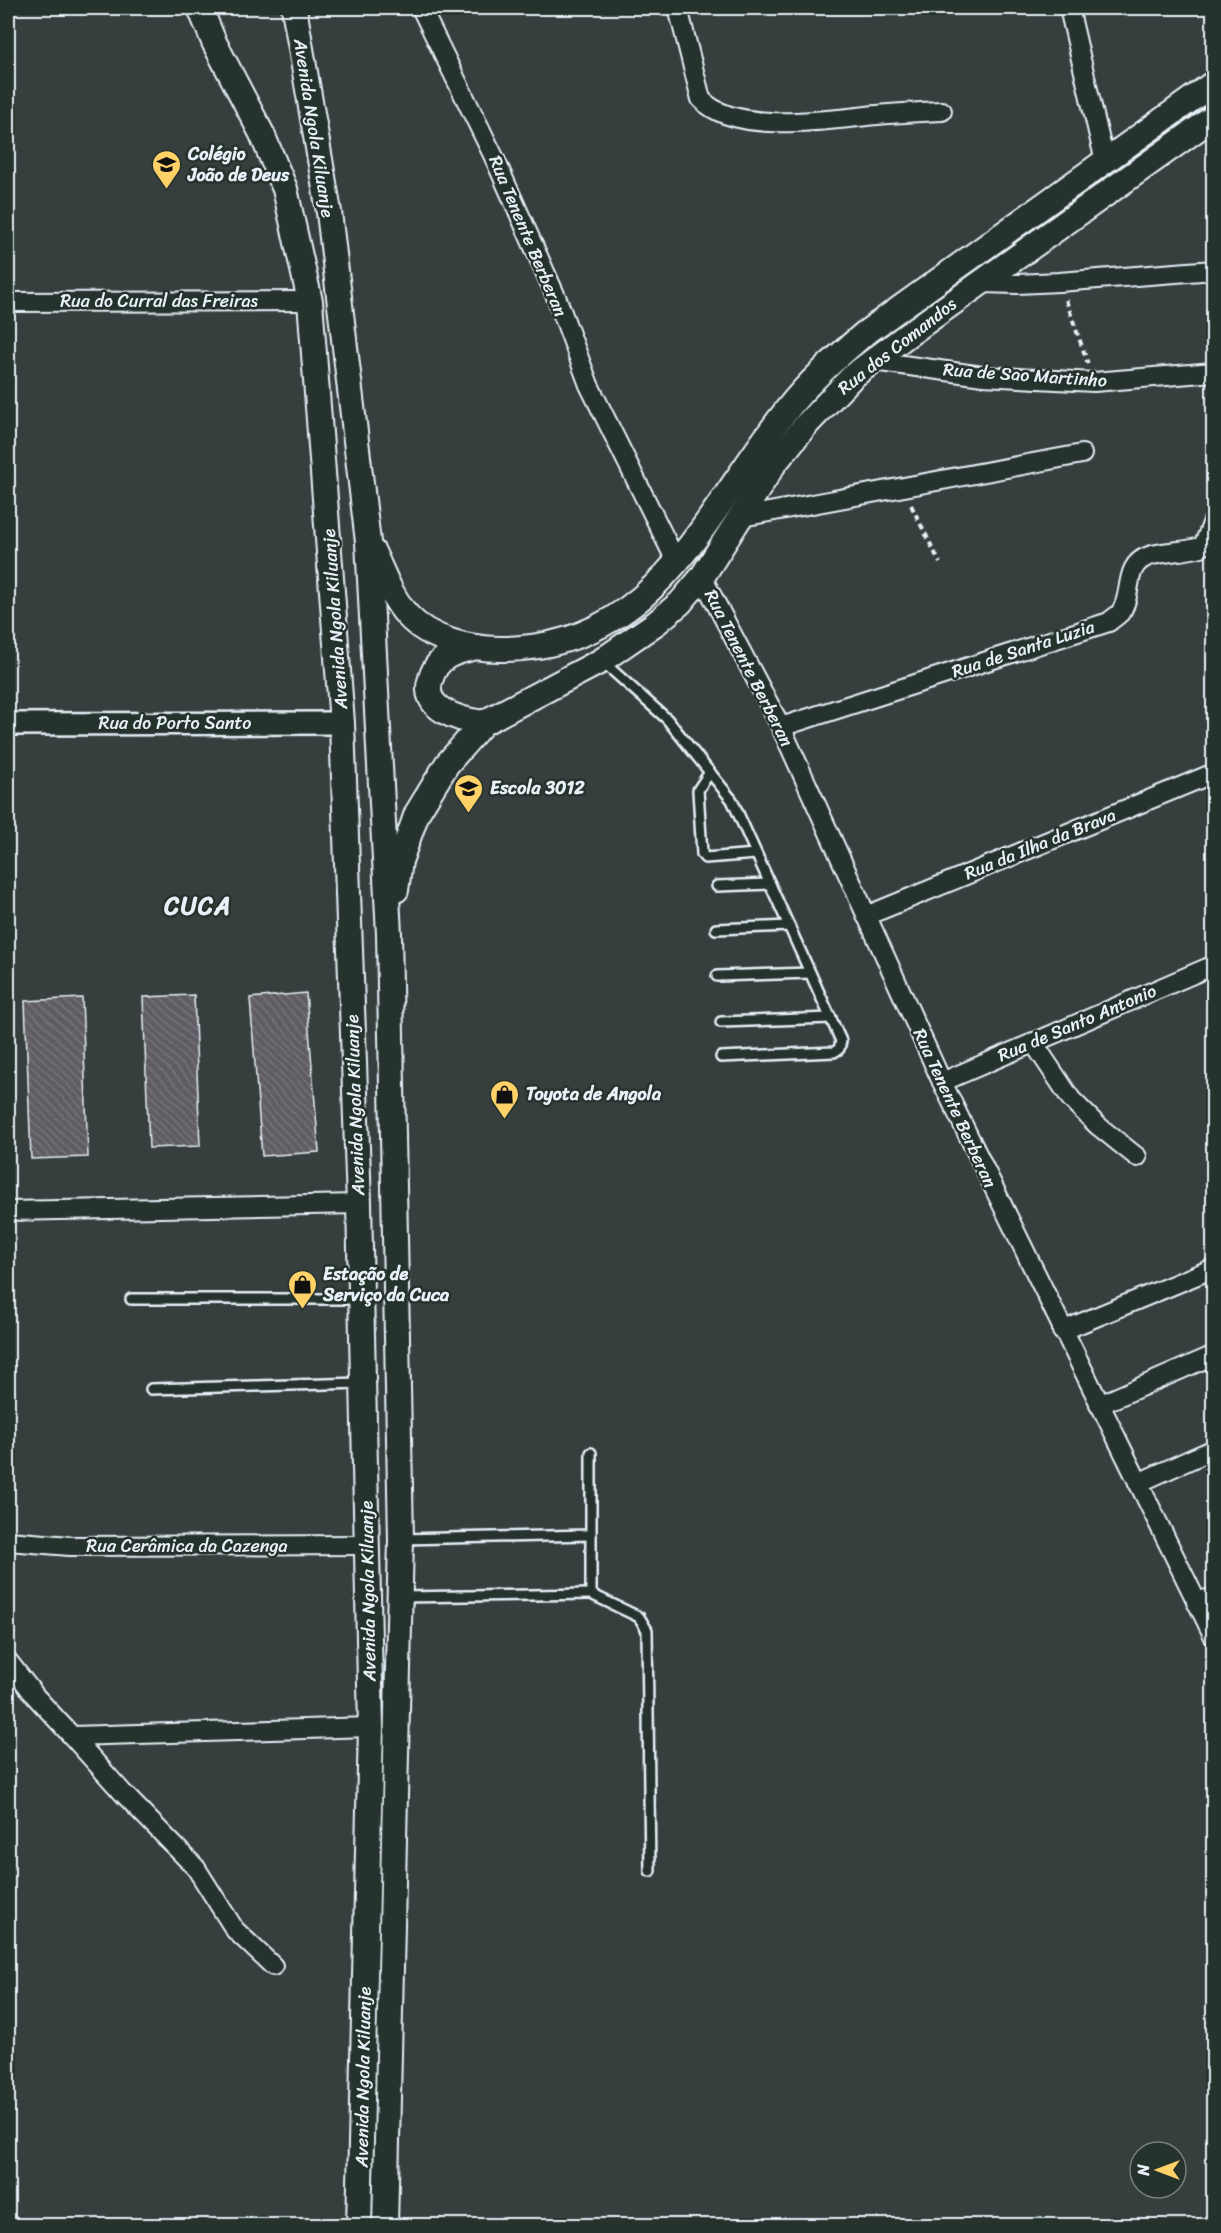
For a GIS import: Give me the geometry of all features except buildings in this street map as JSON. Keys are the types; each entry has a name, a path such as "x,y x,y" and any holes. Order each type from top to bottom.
{"main road":[{"name":"Avenida Ngola Kiluanje","path":"200,8 214,42 262,134 285,189 310,301 342,723 359,1204 371,1727 359,2226"},
{"path":"214,8 214,42"},
{"name":"Avenida Ngola Kiluanje","path":"294,11 328,212 368,542 389,934 401,1539 385,2226"},
{"name":"Rua dos Comandos","path":"475,647 527,649 562,642 592,632 627,609 656,586 677,563 787,409 819,374 864,334 1214,83"},
{"name":"Rua dos Comandos","path":"483,723 601,661 632,641 680,603 702,577 774,465 805,426 853,376 1214,117"},
{"path":"368,542 393,595 408,616 427,631 475,647"},
{"path":"475,647 450,654 439,662 429,683 430,694 439,708 451,716 460,720 483,723"},
{"path":"389,934 400,861 417,813 447,764 483,723"}],"street":[{"name":"Rua Tenente Berberan","path":"421,8 494,157 557,299 589,385 677,563"},
{"path":"678,8 701,99 708,106 730,116 751,120 792,121 942,111"},
{"path":"1069,8 1105,162"},
{"path":"981,283 1059,282 1214,270"},
{"name":"Rua do Curral das Freiras","path":"8,302 310,301"},
{"name":"Rua de Sao Martinho","path":"873,361 982,376 1094,382 1214,372"},
{"path":"742,517 1082,454"},
{"name":"Rua de Santa Luzia","path":"781,727 1109,622 1120,613 1125,602 1131,573 1137,564 1148,556 1201,547 1214,519"},
{"name":"Rua Tenente Berberan","path":"702,577 781,727 942,1082 1062,1331 1214,1637"},
{"name":"Rua do Porto Santo","path":"8,724 342,723"},
{"name":"Rua da Ilha da Brava","path":"866,916 1214,773"},
{"name":"Rua de Santo Antonio","path":"942,1082 1214,965"},
{"path":"1033,1042 1071,1099 1097,1125 1137,1157"},
{"path":"8,1211 359,1204"},
{"path":"1062,1331 1214,1268"},
{"path":"1099,1405 1214,1355"},
{"path":"1138,1483 1214,1449"},
{"name":"Rua Cerâmica da Cazenga","path":"8,1541 70,1546 367,1545"},
{"path":"1196,1602 1214,1597"},
{"path":"8,1662 36,1697 123,1793 196,1868 236,1930 273,1966"},
{"path":"72,1736 371,1727"}],"lane":[{"path":"601,661 667,719 732,800 841,1041 839,1049 834,1052 721,1058"},
{"path":"710,772 698,790 702,854 705,858 756,854"},
{"path":"717,886 770,884"},
{"path":"716,929 789,926"},
{"path":"717,976 810,973"},
{"path":"721,1022 831,1018"},
{"path":"131,1299 361,1299"},
{"path":"152,1389 363,1383"},
{"path":"591,1453 591,1594"},
{"path":"401,1539 590,1535"},
{"path":"399,1597 591,1594 639,1617 647,1630 650,1871"}],"path":[{"path":"1059,282 1094,382"},
{"path":"903,488 940,563"}],"place":[{"name":"Colégio João de Deus","path":"167,190"},
{"name":"Escola 3012","path":"469,814"},
{"name":"Toyota de Angola","path":"505,1120"},
{"name":"Estação de Serviço da Cuca","path":"302,1310"}],"district":[{"name":"CUCA","path":"198,906"}]}
